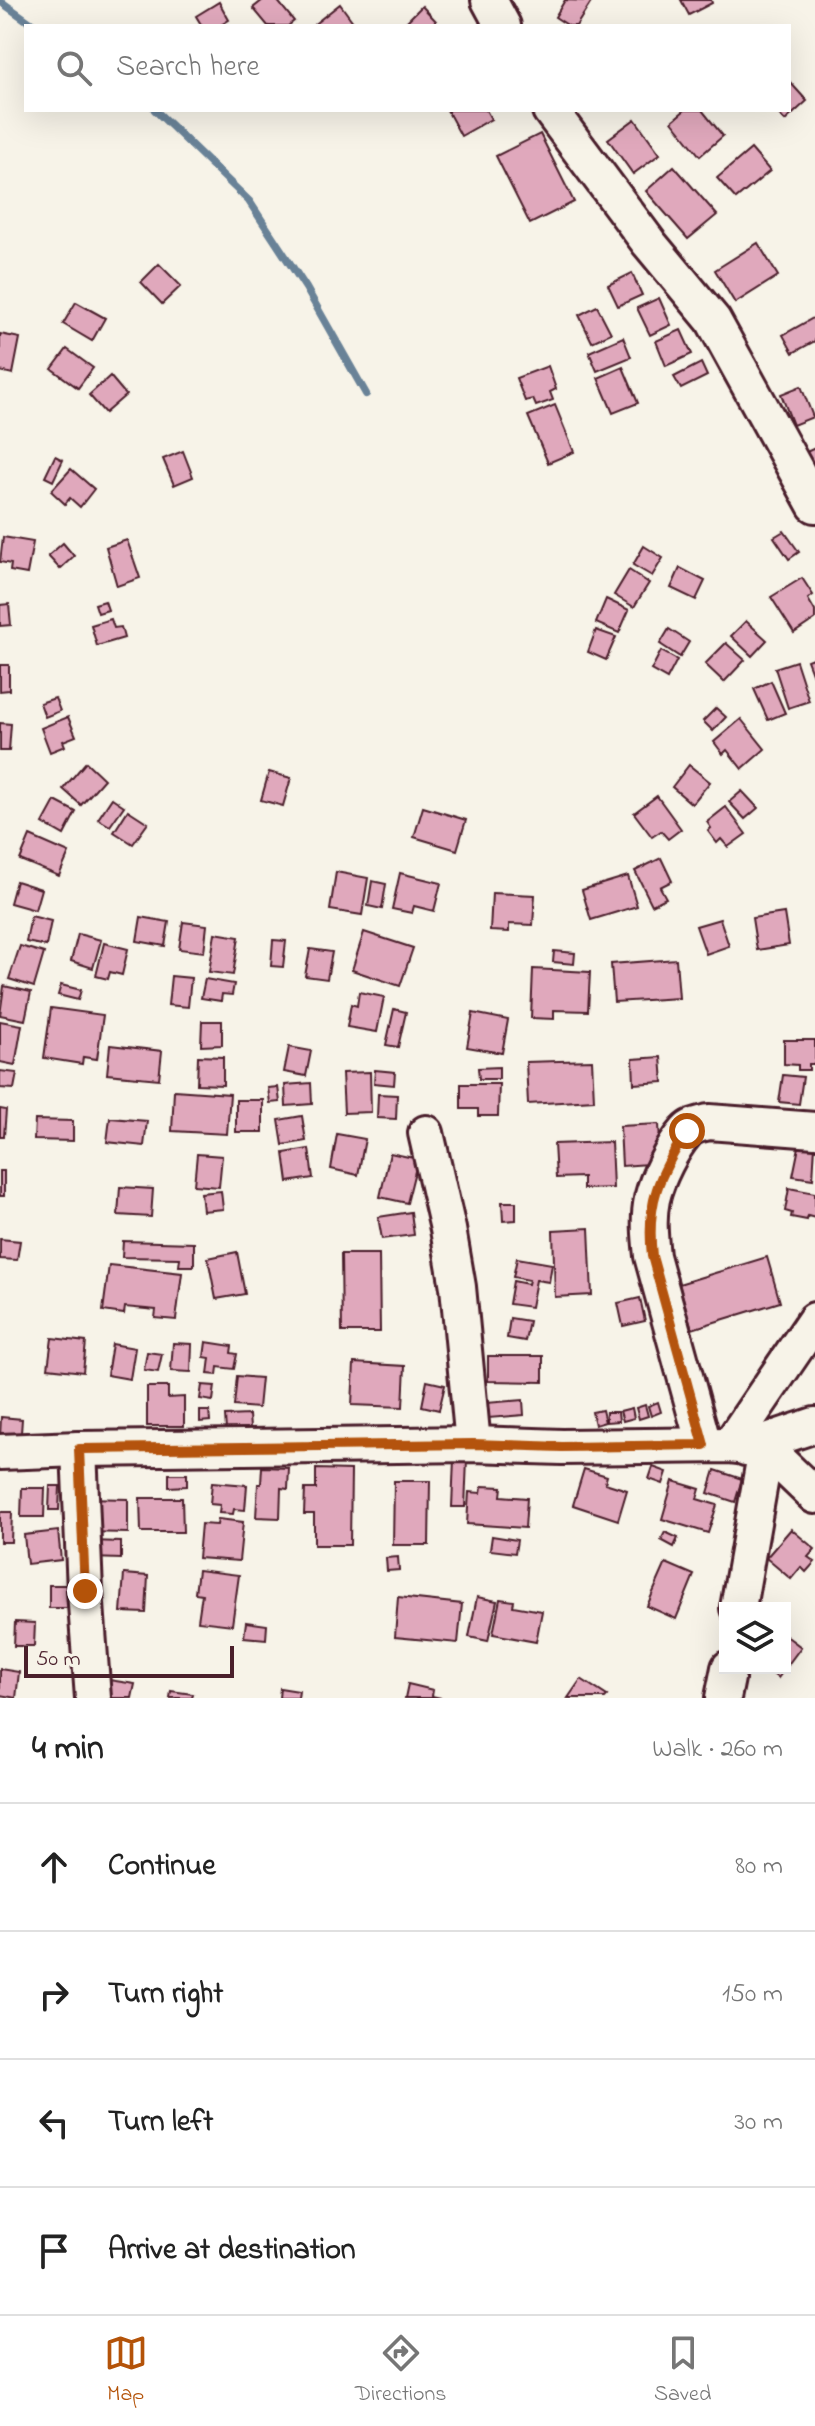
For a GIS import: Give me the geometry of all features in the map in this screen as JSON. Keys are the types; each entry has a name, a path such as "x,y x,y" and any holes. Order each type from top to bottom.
{"street":[{"path":"489,0 502,24"},
{"path":"551,112 649,243 713,320 815,505"},
{"path":"738,1602 736,1447 652,1256 649,1230 653,1197 670,1158 687,1131 696,1125 709,1122 815,1130"},
{"path":"426,1133 458,1287 473,1444"},
{"path":"736,1447 815,1320"},
{"path":"0,1452 473,1444 736,1447 815,1425"},
{"path":"736,1447 815,1496"},
{"path":"79,1449 93,1698"},
{"path":"723,1698 728,1674"}],"building":[{"path":"263,0 277,0 294,21 290,24 266,24 253,8"},
{"path":"565,0 592,1 577,24 566,24 555,17"},
{"path":"681,0 711,0 712,3 689,15"},
{"path":"219,2 229,20 222,24 201,24 196,16"},
{"path":"340,4 355,24 315,24"},
{"path":"422,6 436,21 433,24 404,24"},
{"path":"791,83 807,101 785,121 777,112 791,112"},
{"path":"448,112 487,112 491,119 461,136"},
{"path":"683,112 704,112 723,136 700,156 672,121"},
{"path":"635,119 660,154 633,174 608,139"},
{"path":"540,134 574,202 530,224 496,156"},
{"path":"751,149 770,171 736,199 717,178"},
{"path":"674,166 717,215 688,239 646,191"},
{"path":"758,243 778,276 735,303 715,270"},
{"path":"159,264 181,286 162,304 141,282"},
{"path":"632,273 642,295 618,306 608,285"},
{"path":"659,298 671,325 650,335 637,308"},
{"path":"76,302 105,318 92,341 63,324"},
{"path":"597,306 611,333 592,342 579,315"},
{"path":"815,317 815,341 793,353 783,335"},
{"path":"681,330 692,354 666,366 656,341"},
{"path":"0,334 20,338 13,374 0,371"},
{"path":"623,337 631,357 597,371 589,352"},
{"path":"67,349 93,368 78,388 52,369"},
{"path":"701,363 707,376 681,389 674,377"},
{"path":"548,366 556,389 550,392 553,400 536,406 533,399 525,401 516,378"},
{"path":"623,367 638,403 613,413 598,378"},
{"path":"110,376 126,395 105,413 89,395"},
{"path":"801,386 813,417 793,425 781,394"},
{"path":"555,405 574,452 548,463 528,416"},
{"path":"815,448 815,475 804,453"},
{"path":"183,451 193,477 174,485 163,459"},
{"path":"55,456 63,460 53,481 45,477"},
{"path":"71,469 94,489 80,507 70,498 65,504 51,491"},
{"path":"784,531 799,552 789,559 774,537"},
{"path":"3,537 33,542 27,574 10,571 11,564 0,562"},
{"path":"127,540 140,578 117,586 106,547"},
{"path":"63,543 74,556 60,569 48,556"},
{"path":"644,546 663,558 652,576 633,565"},
{"path":"680,568 705,581 696,600 671,588"},
{"path":"629,570 649,583 634,607 614,595"},
{"path":"802,578 813,595 808,599 815,611 815,619 794,633 771,597"},
{"path":"606,599 629,610 619,633 596,623"},
{"path":"105,601 108,610 98,613 95,604"},
{"path":"9,604 11,625 0,626 0,605"},
{"path":"111,619 114,628 121,627 124,638 97,646 91,625"},
{"path":"746,621 767,640 752,656 731,636"},
{"path":"669,629 689,642 680,657 660,644"},
{"path":"596,630 616,637 606,660 588,652"},
{"path":"726,643 745,660 724,682 705,664"},
{"path":"661,651 677,660 667,679 651,670"},
{"path":"815,657 815,681 807,660"},
{"path":"796,661 809,701 788,708 775,668"},
{"path":"0,665 9,665 9,690 0,691"},
{"path":"771,681 785,713 768,720 754,689"},
{"path":"55,698 60,711 45,717 40,703"},
{"path":"716,708 726,717 713,731 703,721"},
{"path":"68,717 76,736 63,741 65,746 50,752 41,728"},
{"path":"741,719 765,749 742,769 727,750 723,754 714,742"},
{"path":"0,723 11,724 9,751 0,751"},
{"path":"86,762 104,779 81,805 63,789"},
{"path":"689,765 710,782 692,804 672,787"},
{"path":"269,772 291,778 283,806 261,800"},
{"path":"742,791 758,808 745,819 729,802"},
{"path":"657,796 681,829 668,839 661,831 652,837 634,813"},
{"path":"112,798 124,806 110,826 98,819"},
{"path":"55,801 76,812 64,835 43,823"},
{"path":"423,807 466,820 457,850 414,837"},
{"path":"726,807 746,834 728,847 721,839 717,843 708,831 711,828 707,822"},
{"path":"128,810 148,823 133,844 114,832"},
{"path":"30,836 69,853 59,876 20,860"},
{"path":"661,858 672,881 660,887 666,898 652,905 635,871"},
{"path":"336,872 368,878 362,915 330,910"},
{"path":"400,873 441,883 434,911 414,906 412,913 392,909"},
{"path":"628,876 637,906 591,920 582,890"},
{"path":"16,881 41,889 35,910 10,903"},
{"path":"372,881 386,884 382,909 368,906"},
{"path":"492,893 535,895 533,925 509,924 509,932 490,931"},
{"path":"784,913 789,945 757,950 752,918"},
{"path":"31,916 51,921 46,946 26,942"},
{"path":"141,917 169,922 165,946 137,941"},
{"path":"720,919 729,946 706,954 696,926"},
{"path":"183,922 207,925 204,952 179,949"},
{"path":"364,932 413,948 400,986 352,970"},
{"path":"215,933 239,937 233,975 209,972"},
{"path":"78,934 101,940 93,968 71,961"},
{"path":"273,940 286,941 283,967 271,966"},
{"path":"104,943 128,949 122,975 110,972 108,979 96,976"},
{"path":"20,946 44,953 34,987 9,979"},
{"path":"310,949 332,952 327,979 305,976"},
{"path":"554,951 575,953 574,964 553,962"},
{"path":"676,959 679,998 614,1002 611,964"},
{"path":"533,969 590,972 588,1011 554,1010 554,1019 531,1018"},
{"path":"171,976 191,978 188,1007 168,1005"},
{"path":"205,979 234,984 232,995 222,994 221,1001 201,998"},
{"path":"61,985 81,990 78,1000 58,995"},
{"path":"4,986 31,992 25,1020 0,1015"},
{"path":"359,992 384,997 377,1032 347,1027 351,1004 357,1006"},
{"path":"51,1008 103,1015 97,1059 83,1057 82,1064 44,1058"},
{"path":"394,1009 406,1012 398,1047 386,1045"},
{"path":"473,1013 508,1020 502,1053 467,1047"},
{"path":"0,1021 22,1025 15,1065 0,1062"},
{"path":"202,1021 222,1021 222,1045 201,1046"},
{"path":"784,1040 815,1040 815,1064 809,1064 809,1070 798,1070 798,1065 784,1064"},
{"path":"110,1045 162,1051 159,1079 107,1074"},
{"path":"289,1047 311,1051 306,1076 284,1072"},
{"path":"198,1056 223,1057 223,1085 197,1084"},
{"path":"661,1057 663,1082 634,1084 633,1059"},
{"path":"592,1060 594,1100 528,1104 526,1062"},
{"path":"499,1067 499,1079 479,1079 478,1068"},
{"path":"375,1070 395,1072 394,1085 374,1083"},
{"path":"0,1071 17,1073 14,1089 0,1088"},
{"path":"370,1072 371,1112 344,1113 342,1073"},
{"path":"783,1075 803,1077 799,1104 779,1102"},
{"path":"311,1083 312,1104 286,1106 285,1085"},
{"path":"461,1084 499,1084 498,1116 478,1116 478,1109 461,1109"},
{"path":"278,1087 280,1102 270,1103 268,1088"},
{"path":"174,1090 230,1094 227,1134 172,1131"},
{"path":"378,1094 397,1095 396,1119 377,1118"},
{"path":"236,1100 263,1100 263,1132 236,1132"},
{"path":"0,1109 6,1110 4,1136 0,1136"},
{"path":"302,1116 306,1141 283,1145 279,1120"},
{"path":"110,1118 147,1121 144,1146 107,1142"},
{"path":"35,1120 73,1121 73,1141 34,1140"},
{"path":"659,1124 661,1163 622,1166 620,1126"},
{"path":"337,1134 365,1139 358,1175 331,1169"},
{"path":"611,1142 613,1188 583,1189 583,1177 556,1178 554,1144"},
{"path":"800,1142 815,1145 813,1179 793,1176"},
{"path":"309,1149 313,1178 288,1182 284,1153"},
{"path":"390,1153 418,1159 407,1203 380,1197"},
{"path":"197,1154 222,1156 219,1187 194,1185"},
{"path":"0,1171 4,1171 4,1196 0,1196"},
{"path":"120,1187 153,1189 151,1217 118,1215"},
{"path":"789,1188 815,1193 815,1218 791,1217 792,1213 785,1211"},
{"path":"221,1191 223,1209 203,1211 201,1193"},
{"path":"502,1202 516,1202 516,1220 503,1221"},
{"path":"411,1212 414,1235 382,1239 378,1217"},
{"path":"589,1228 592,1295 555,1297 553,1230"},
{"path":"0,1239 20,1241 17,1260 0,1259"},
{"path":"123,1241 194,1243 194,1266 179,1266 180,1258 122,1257"},
{"path":"237,1252 245,1294 216,1299 208,1258"},
{"path":"341,1254 379,1254 380,1332 342,1332"},
{"path":"767,1257 780,1302 692,1329 679,1284"},
{"path":"517,1258 552,1264 549,1282 536,1280 531,1307 509,1304 513,1281 528,1284 529,1280 513,1277"},
{"path":"109,1265 182,1273 176,1320 155,1318 156,1310 125,1307 124,1314 103,1311"},
{"path":"640,1298 645,1321 623,1326 618,1303"},
{"path":"510,1318 529,1321 525,1341 507,1338"},
{"path":"52,1338 86,1342 83,1372 48,1368"},
{"path":"206,1342 232,1346 231,1353 237,1354 234,1369 218,1367 217,1375 208,1374 210,1358 204,1357"},
{"path":"173,1343 192,1344 191,1372 171,1371"},
{"path":"112,1344 135,1348 130,1379 107,1375"},
{"path":"147,1352 162,1354 158,1372 144,1370"},
{"path":"488,1356 543,1356 543,1382 488,1381"},
{"path":"354,1363 405,1366 403,1407 352,1405"},
{"path":"237,1376 261,1378 258,1408 234,1406"},
{"path":"427,1381 445,1385 439,1410 422,1406"},
{"path":"202,1385 215,1386 213,1401 200,1399"},
{"path":"147,1387 168,1387 168,1398 184,1397 184,1426 147,1426"},
{"path":"486,1387 487,1403 523,1400 524,1415 476,1419 474,1388"},
{"path":"658,1402 661,1412 651,1416 648,1406"},
{"path":"645,1405 648,1416 639,1419 636,1408"},
{"path":"632,1408 634,1418 623,1421 620,1411"},
{"path":"602,1410 605,1422 595,1425 592,1412"},
{"path":"200,1411 209,1411 210,1421 200,1422"},
{"path":"606,1412 618,1412 619,1421 606,1422"},
{"path":"249,1415 250,1428 226,1430 225,1416"},
{"path":"1,1417 22,1419 21,1433 15,1433 15,1438 0,1437"},
{"path":"454,1459 467,1460 465,1507 452,1507"},
{"path":"262,1467 289,1468 288,1489 281,1488 280,1518 256,1517"},
{"path":"653,1467 667,1472 663,1484 649,1479"},
{"path":"316,1469 351,1470 350,1545 314,1545 314,1514 304,1514 305,1489 316,1489"},
{"path":"584,1469 607,1476 605,1483 627,1490 618,1520 573,1505"},
{"path":"715,1470 742,1479 735,1502 708,1493"},
{"path":"169,1474 187,1474 187,1486 169,1487"},
{"path":"394,1481 430,1481 429,1545 393,1545"},
{"path":"673,1481 700,1489 697,1499 717,1505 708,1533 662,1519"},
{"path":"212,1482 247,1485 245,1510 234,1509 233,1514 219,1513 220,1505 210,1504"},
{"path":"50,1486 60,1486 59,1510 49,1510"},
{"path":"482,1486 502,1487 501,1496 527,1498 525,1528 467,1524 469,1492 481,1493"},
{"path":"22,1488 45,1488 44,1517 21,1517"},
{"path":"85,1498 128,1499 128,1533 84,1532"},
{"path":"140,1498 182,1498 183,1532 141,1532"},
{"path":"0,1512 12,1512 11,1542 0,1542"},
{"path":"218,1519 243,1522 239,1561 198,1558 201,1524 217,1525"},
{"path":"791,1529 815,1549 808,1557 815,1562 806,1572 801,1567 791,1579 766,1558"},
{"path":"58,1531 61,1560 27,1564 24,1535"},
{"path":"665,1532 678,1538 674,1547 661,1540"},
{"path":"492,1536 517,1540 515,1553 490,1550"},
{"path":"91,1541 121,1542 121,1559 91,1558"},
{"path":"398,1557 399,1570 387,1571 386,1558"},
{"path":"666,1563 694,1575 676,1619 647,1606"},
{"path":"198,1570 239,1575 232,1625 198,1621 202,1594 195,1593"},
{"path":"124,1574 148,1576 146,1613 121,1612"},
{"path":"49,1585 67,1585 68,1608 49,1608"},
{"path":"398,1597 462,1604 458,1643 395,1637"},
{"path":"477,1597 497,1601 488,1641 469,1637"},
{"path":"500,1599 514,1601 513,1606 542,1611 536,1642 493,1634"},
{"path":"15,1622 35,1623 34,1646 14,1646"},
{"path":"246,1622 267,1625 266,1639 244,1637"},
{"path":"791,1640 801,1647 791,1660"},
{"path":"0,1669 19,1672 16,1698 0,1695"},
{"path":"581,1679 607,1696 568,1698"},
{"path":"109,1680 135,1684 132,1698 106,1698"},
{"path":"408,1684 433,1690 432,1696 441,1698 405,1698"},
{"path":"280,1688 299,1691 298,1698 279,1698"},
{"path":"171,1691 193,1694 192,1698 170,1698"}],"waterway":[{"path":"0,1 32,24"},
{"path":"157,112 249,201 306,288 366,394"}],"route":[{"path":"85,1591 79,1449 473,1444 562,1447 704,1445 652,1256 649,1230 653,1197 670,1158 687,1131"}]}
